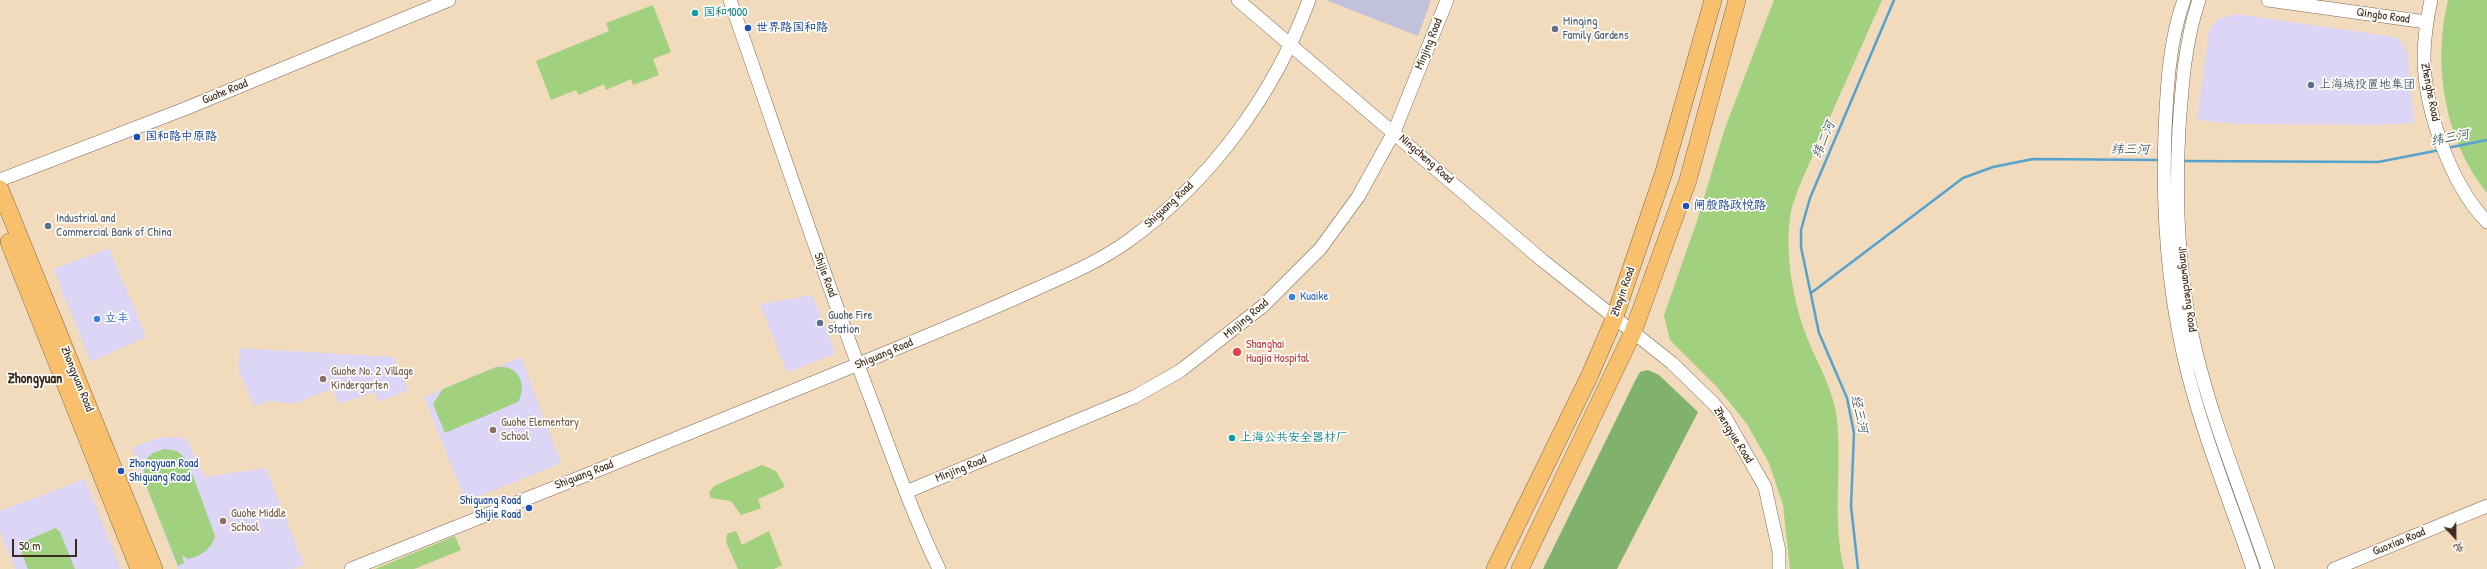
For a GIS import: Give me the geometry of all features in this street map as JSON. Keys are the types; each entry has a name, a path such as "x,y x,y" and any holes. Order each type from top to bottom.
{"main road":[{"name":"Zhayin Road","path":"1495,569 1583,389 1614,319 1664,172 1713,0"},
{"name":"Zhayin Road","path":"1520,569 1606,390 1632,332 1688,180 1737,0"},
{"name":"Zhongyuan Road","path":"0,189 154,569"},
{"name":"Zhongyuan Road","path":"0,219 139,569"},
{"path":"1639,243 1637,259 1644,272 1651,270 1662,252"},
{"path":"1583,389 1595,380 1602,383 1606,390"}],"street":[{"name":"Guohe Road","path":"0,180 187,108 449,0"},
{"name":"Shijie Road","path":"730,0 785,163 858,365 906,492 939,569"},
{"name":"Ningcheng Road","path":"1238,0 1536,255 1632,332"},
{"name":"Shiguang Road","path":"351,569 858,365 1092,264 1127,242 1162,213 1226,148 1257,106 1290,45 1309,0"},
{"name":"Minjing Road","path":"906,492 1109,409 1180,371 1263,306 1304,267 1358,197 1394,132 1447,0"},
{"name":"Jiangwancheng Road","path":"2184,0 2178,22 2168,77 2164,172 2170,275 2182,349 2203,425 2253,569"},
{"name":"Jiangwancheng Road","path":"2199,0 2191,23 2183,77 2178,146 2183,266 2195,346 2215,420 2268,569"},
{"name":"Qingbo Road","path":"2268,0 2426,22"},
{"name":"Zhenghe Road","path":"2431,0 2426,22 2424,57 2426,80 2438,129 2450,162 2469,199 2487,222"},
{"name":"Zhengyue Road","path":"1632,332 1672,363 1725,417 1765,487 1779,551 1779,569"},
{"name":"Guoxiao Road","path":"2334,569 2487,506"}],"shaded area":[{"path":"1326,0 1431,0 1418,36"},
{"path":"2237,14 2395,37 2399,39 2408,53 2414,123 2376,125 2236,124 2197,120 2209,30 2218,19"},
{"path":"109,248 146,337 91,362 53,269"},
{"path":"812,295 836,353 787,373 760,304"},
{"name":"Guohe No. 2 Village Kindergarten","path":"240,348 394,357 408,390 379,402 375,392 339,404 332,389 294,404 269,401 254,407 238,369"},
{"name":"Guohe Elementary School","path":"521,357 561,463 466,502 424,397"},
{"name":"Guohe Middle School","path":"171,437 186,438 205,477 266,468 304,565 293,569 178,569 132,448 154,439"},
{"path":"85,479 121,569 15,569 0,531 0,511"}],"green space":[{"path":"1774,0 1882,0 1798,189 1791,211 1789,232 1789,262 1797,307 1806,335 1829,387 1837,420 1839,457 1838,514 1840,551 1844,569 1790,569 1783,505 1769,463 1747,424 1717,387 1670,340 1664,315 1697,221 1725,128"},
{"path":"2448,0 2487,0 2487,193 2461,150 2452,126 2446,102 2442,76 2441,51 2443,25"},
{"path":"653,5 671,52 653,59 659,75 633,85 631,79 606,90 604,84 579,95 576,90 551,100 536,61 609,31 606,23"},
{"path":"496,367 510,369 519,377 522,389 518,402 445,433 433,404 443,389"},
{"path":"1648,370 1659,375 1698,412 1617,569 1543,569 1635,381 1640,372"},
{"path":"164,449 177,451 187,460 215,536 214,541 209,548 201,554 188,559 182,555 184,563 178,566 143,478 146,459 153,453"},
{"path":"762,465 776,471 785,487 758,499 761,508 741,515 731,501 711,498 709,493 714,486"},
{"path":"56,528 60,532 75,569 28,569 18,544"},
{"path":"736,531 742,545 769,531 782,565 774,569 738,569 726,542 727,534"},
{"path":"455,536 461,550 414,569 375,569"}],"waterway":[{"name":"纬二河","path":"1858,569 1851,506 1854,433 1847,398 1819,333 1801,247 1801,230 1810,198 1894,0"},
{"name":"纬三河","path":"2447,148 2487,140"},
{"name":"纬三河","path":"2183,161 2378,162 2440,150"},
{"name":"纬三河","path":"1811,293 1963,178 1993,167 2033,159 2160,160"}],"place":[{"name":"国和1000","path":"695,13"},
{"name":"世界路国和路","path":"748,28"},
{"name":"Minqing Family Gardens","path":"1555,29"},
{"name":"上海城投置地集团","path":"2311,85"},
{"name":"国和路中原路","path":"137,137"},
{"name":"闸殷路政悦路","path":"1686,206"},
{"name":"Industrial and Commercial Bank of China","path":"48,226"},
{"name":"Kuaike","path":"1292,297"},
{"name":"立丰","path":"97,319"},
{"name":"Guohe Fire Station","path":"820,323"},
{"name":"Shanghai Huajia Hospital","path":"1237,352"},
{"name":"Guohe No. 2 Village Kindergarten","path":"323,379"},
{"name":"Guohe Elementary School","path":"493,430"},
{"name":"上海公共安全器材厂","path":"1232,438"},
{"name":"Zhongyuan Road Shiguang Road","path":"121,471"},
{"name":"Shiguang Road Shijie Road","path":"529,508"},
{"name":"Guohe Middle School","path":"223,521"}],"district":[{"name":"Zhongyuan","path":"35,379"}],"water label":[{"name":"经三河","path":"1859,414"}]}
